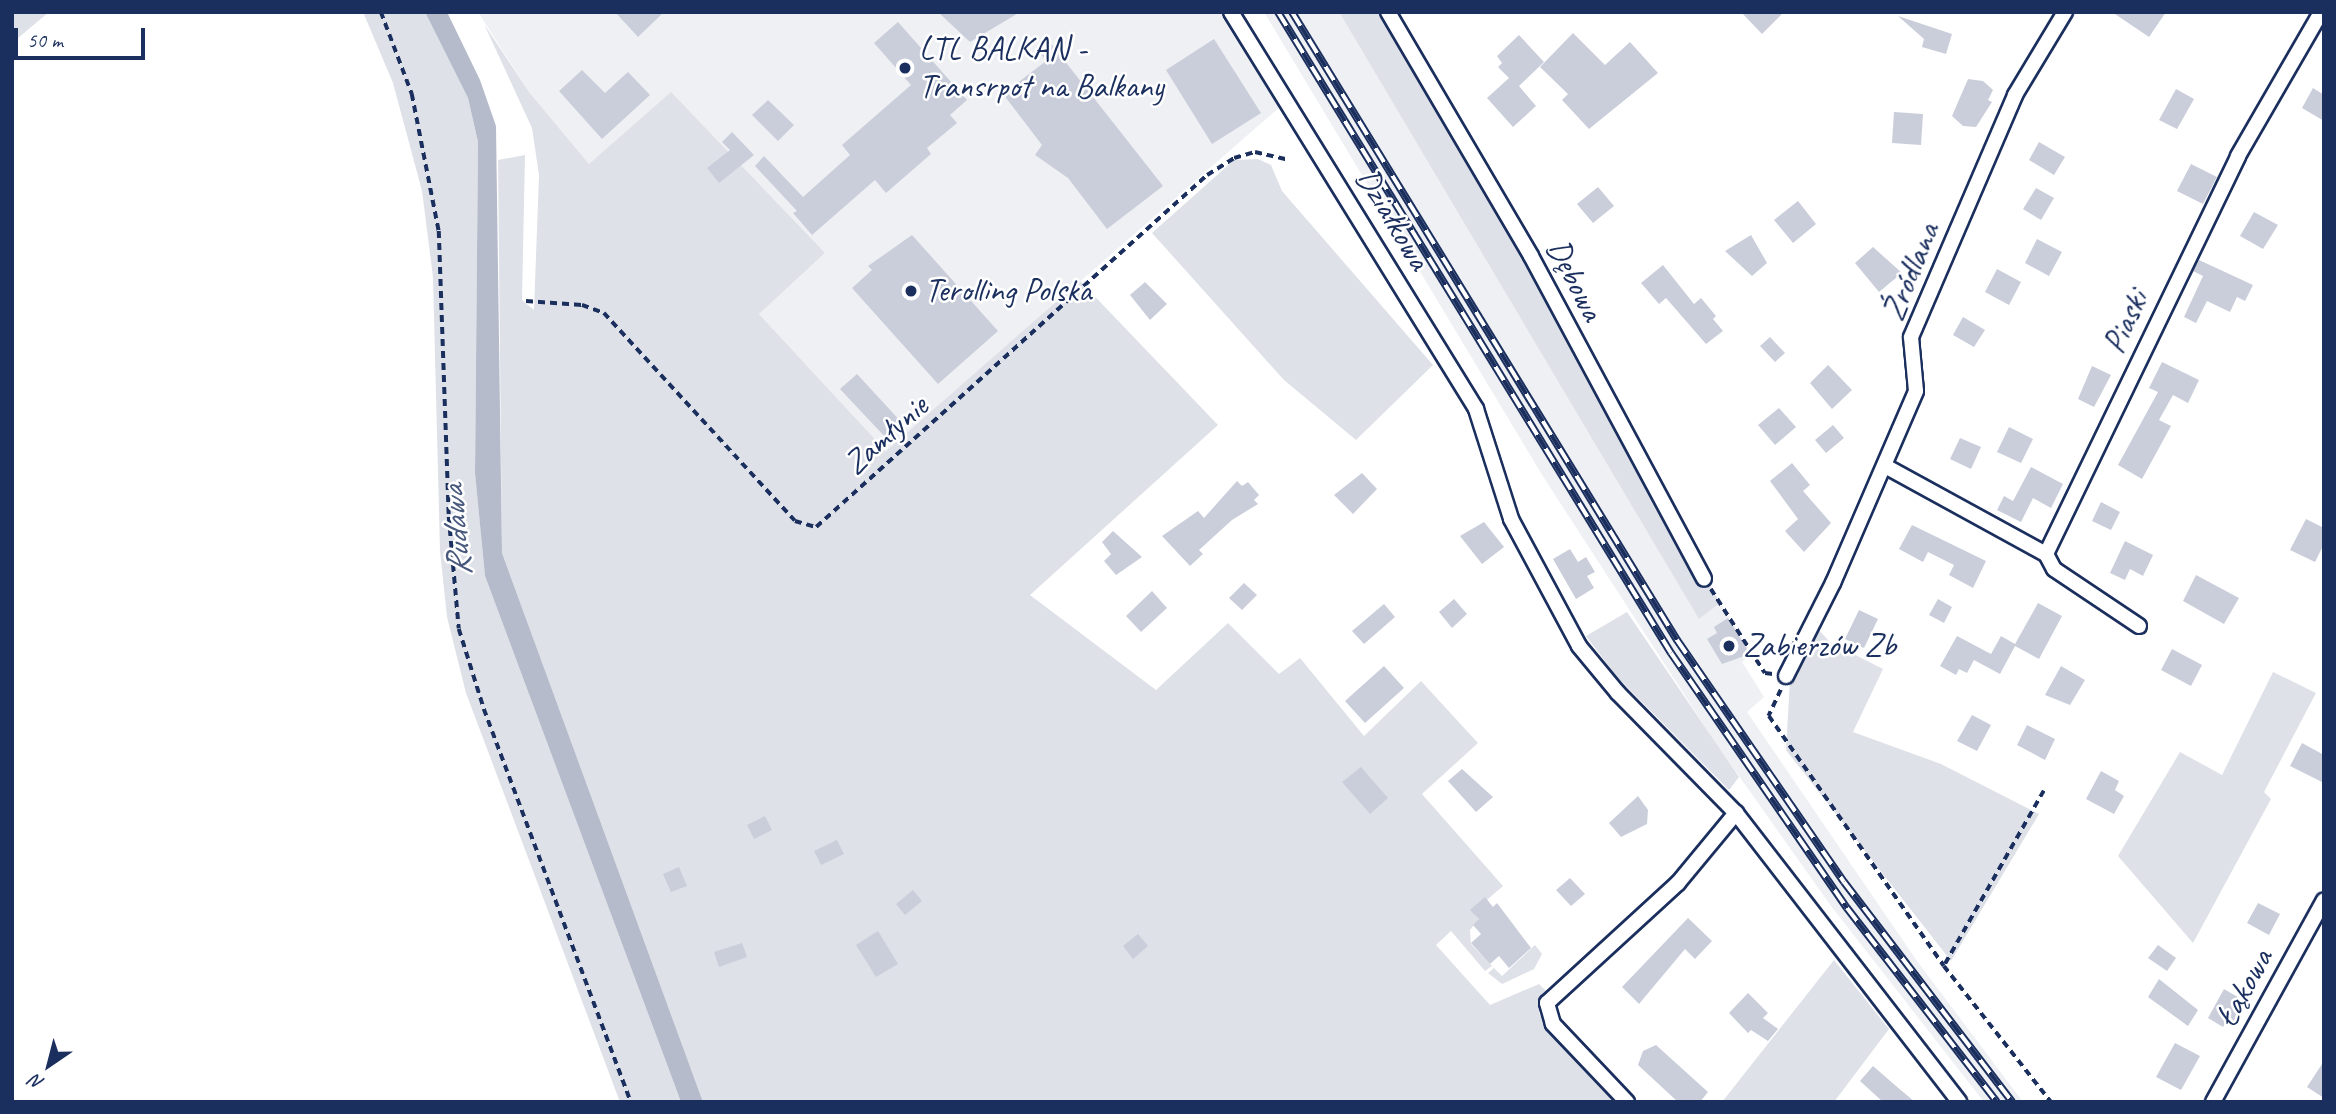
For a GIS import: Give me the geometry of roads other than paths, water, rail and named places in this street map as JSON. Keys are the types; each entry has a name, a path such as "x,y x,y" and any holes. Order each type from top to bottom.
{"street":[{"name":"Działkowa","path":"1231,12 1476,409 1511,519 1579,646 1736,813 1959,1102"},
{"name":"Dębowa","path":"1388,12 1531,256 1704,578"},
{"name":"Źródlana","path":"1786,676 1885,466 1916,391 1911,337 2015,95 2065,12"},
{"name":"Piaski","path":"2046,554 2238,156 2321,12"},
{"path":"1885,466 2046,554 2054,569 2139,625"},
{"path":"1627,1102 1553,1024 1546,1003 1662,900 1736,813"},
{"name":"Łąkowa","path":"2213,1102 2324,900"}],"water":[{"path":"425,12 447,12 480,80 496,126 502,553 703,1102 681,1102 485,576 475,473 478,142 468,98"}],"railway":[{"path":"1278,12 1671,653 1847,908 1997,1102"},
{"path":"1292,12 1677,640 1844,882 2012,1102"}],"place":[{"name":"LTL BALKAN - Transrpot na Balkany","path":"905,68"},
{"name":"Terolling Polska","path":"911,291"},
{"name":"Zabierzów Zb","path":"1729,646"}],"water label":[{"name":"Rudawa","path":"456,531"}]}
